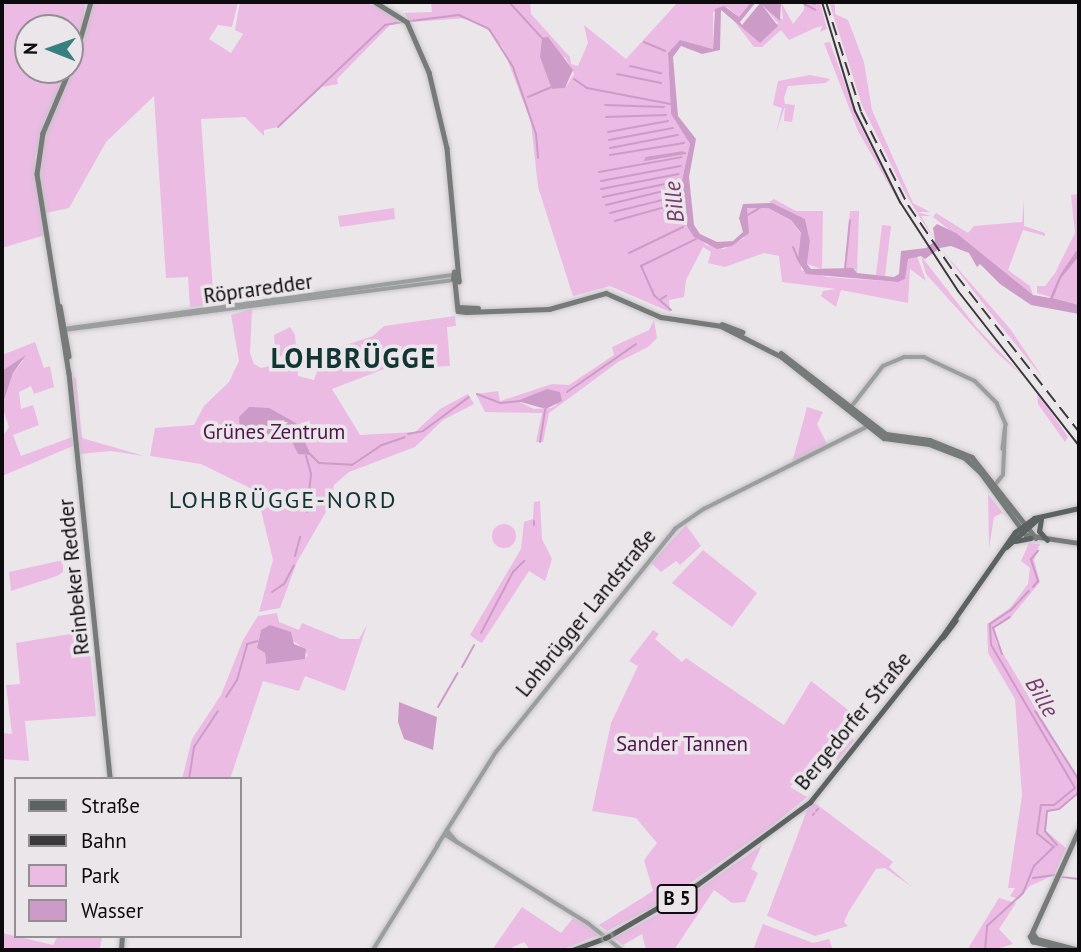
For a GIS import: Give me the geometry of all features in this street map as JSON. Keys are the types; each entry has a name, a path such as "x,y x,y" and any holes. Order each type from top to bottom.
{"main road":[{"name":"Reinbeker Redder","path":"89,2 85,28 41,137 37,168 65,329 110,777"},
{"path":"375,2 409,24 429,72 447,148 456,277 463,308 549,309 608,293 661,316 711,323 746,336 812,377 870,425 892,436 925,439 961,451 992,485 1022,529 1034,539"},
{"path":"1047,540 1038,528 1041,516 1079,509"},
{"name":"Bergedorfer Straße","path":"572,950 606,936 690,890 810,802 941,638 1004,548 1022,529 1041,516"},
{"name":"Bergedorfer Straße","path":"1004,548 1022,529"},
{"path":"1012,542 1034,539 1079,544"},
{"path":"1076,949 1031,940 1033,929 1079,829"},
{"path":"1033,929 1035,937 1068,950"}],"street":[{"name":"Röpraredder","path":"65,329 456,277"},
{"path":"849,407 883,366 919,356 979,383 1005,419 1002,471 992,485"},
{"name":"Lohbrügger Landstraße","path":"373,950 496,752 674,529 704,509 870,425"},
{"path":"446,832 457,843 606,936 622,950"}],"green space":[{"path":"2,2 85,2 84,14 14,14 14,84 62,84 45,120 35,158 45,235 2,248"},
{"path":"92,2 238,2 232,27 218,25 209,39 231,53 243,34 235,30 240,2 363,2 385,9 400,19 397,22 405,23 390,25 337,79 338,84 322,87 278,127 264,130 264,136 245,117 201,119 214,304 190,307 188,277 166,278 154,96 106,142 69,208 46,213 39,172 44,135 65,84 84,84 84,40"},
{"path":"431,2 530,2 531,14 570,57 571,64 578,66 588,43 584,25 626,59 678,2 751,2 739,17 727,7 713,12 713,49 682,41 668,53 671,114 690,144 682,180 687,226 706,245 724,249 744,238 747,208 768,208 791,220 801,234 801,270 827,277 898,282 905,279 907,260 917,256 926,281 910,269 908,303 841,290 836,307 821,296 823,291 836,289 782,282 779,256 764,253 725,267 708,263 711,252 703,247 686,280 684,297 669,300 670,312 610,286 573,296 538,187 531,122 503,48 488,30 468,18 411,22 404,13 432,12","holes":["565,57 574,74 565,88 552,89 549,74"]},
{"path":"781,2 793,24 804,10 804,2 820,2 827,29 820,32 822,26 815,28 789,40 781,30 762,47 754,47 734,21 760,43 778,23 762,5 783,20"},
{"path":"829,2 835,5 835,14 848,20 864,62 872,110 913,203 930,212 917,212 931,216 921,216 935,240 917,213 904,191 862,105"},
{"path":"830,42 859,123 901,206 858,131 824,43"},
{"path":"810,75 830,79 826,83 788,86 784,98 785,104 795,105 792,122 784,121 785,106 776,133 782,108 773,105 778,81"},
{"path":"1079,194 1079,305 1037,293 1037,286 1045,286 1055,273 1075,233 1071,195"},
{"path":"774,199 796,211 823,211 822,269 807,264 810,241 805,219 769,202"},
{"path":"1024,200 1024,226 1045,233 1045,236 1023,230 1008,270 1030,286 1033,295 933,217 936,213 968,233 974,226 1022,222"},
{"path":"394,208 395,219 340,227 338,216"},
{"path":"850,211 859,211 857,273 855,269 844,270"},
{"path":"882,225 891,226 885,276 876,275"},
{"path":"941,249 1011,330 1043,378 996,320"},
{"path":"921,256 977,328 1024,377 996,352 926,274"},
{"name":"Grünes Zentrum","path":"252,309 250,353 254,364 261,368 285,362 295,368 294,356 279,356 275,352 274,335 290,327 295,335 298,376 314,380 326,346 331,350 373,336 384,326 455,316 456,326 447,327 450,366 384,369 332,389 360,435 415,432 440,409 468,394 474,404 443,420 415,447 349,472 334,485 330,505 297,562 280,608 259,612 273,560 258,498 250,488 201,464 150,456 155,428 194,425 204,406 229,382 239,361 231,315"},
{"path":"654,320 657,338 648,347 618,362 549,413 543,442 536,442 542,413 485,412 476,394 498,391 500,401 552,384 569,385 614,355 612,347 649,330","holes":["547,389 557,405 534,409 519,402"]},
{"path":"35,342 44,368 50,366 54,387 34,394 31,386 19,392 21,409 33,405 39,425 13,435 21,456 72,437 73,446 2,476 2,437 9,427 2,406 13,373 24,360 2,371 2,355"},
{"path":"72,376 76,378 82,438 144,456 111,451 79,454"},
{"path":"1037,392 1068,437 1065,442 1038,404"},
{"path":"807,407 823,412 817,424 828,446 792,463"},
{"path":"988,494 1006,517 1002,513 994,517 989,548"},
{"path":"540,501 542,539 552,559 545,581 529,571 482,643 470,635 521,549 524,522 533,519 534,502"},
{"path":"504,524 512,528 516,536 512,544 504,548 496,544 492,536 496,528"},
{"path":"686,525 701,546 680,565 676,561 661,572 651,563"},
{"path":"1029,543 1040,544 1034,560 1040,582 1011,617 994,628 996,642 1079,780 1079,792 1061,809 1047,812 1046,831 1066,848 1054,875 1030,886 1019,899 1010,896 1015,888 1008,888 1022,796 1015,699 988,653 987,624 1010,608 1028,584 1030,568 1021,561"},
{"path":"703,550 757,593 732,627 672,583"},
{"path":"63,560 63,572 57,576 11,591 9,572"},
{"path":"277,613 279,622 299,630 302,623 341,639 359,639 367,625 345,691 305,676 299,691 263,681 231,777 182,777 192,739 221,695 243,640 258,616","holes":["273,627 299,645 308,655 305,659 265,661 265,653 257,648 261,630"]},
{"name":"Sander Tannen","path":"653,630 659,634 655,639 682,662 686,658 784,725 811,681 852,713 840,729 854,740 838,760 823,751 790,787 807,797 769,828 663,902 607,931 599,925 653,891 644,860 657,843 636,818 592,811 611,723 638,666 629,661"},
{"path":"88,631 96,716 25,721 29,761 2,759 2,733 12,734 6,685 20,684 16,643"},
{"path":"815,803 893,862 889,867 912,887 885,868 876,869 849,911 844,922 848,926 815,936 767,916 807,810"},
{"path":"762,845 751,869 758,873 745,902 732,903 714,890 674,950 646,950 642,934 623,945 614,938 680,902"},
{"path":"999,898 1016,903 999,929 1013,944 993,950 967,950"},
{"path":"522,907 561,933 573,918 601,934 561,950 530,950 524,942 507,950 492,950"},
{"path":"763,924 813,943 829,939 833,950 753,950"},
{"path":"2,933 14,938 53,945 57,938 102,938 100,948 107,950 2,950"}],"water":[{"path":"751,2 756,2 740,22 742,25 761,2 781,2 780,21 762,5 778,26 760,43 721,10 720,50 702,54 681,46 673,57 678,116 696,139 689,177 694,225 700,234 717,242 733,241 743,232 739,218 743,204 772,203 805,219 810,241 807,264 811,269 853,268 857,273 894,277 899,274 901,251 926,248 935,241 933,228 937,224 956,233 1033,295 1050,298 1060,275 1079,247 1079,256 1061,278 1053,298 1079,305 1079,314 1031,305 1000,284 980,264 977,267 969,253 951,246 940,248 925,259 921,256 908,259 905,279 898,282 806,274 798,261 801,233 791,220 768,208 747,208 749,233 732,246 717,249 694,237 687,226 682,180 690,144 671,114 668,53 680,40 713,49 715,9 724,6 739,17"},
{"path":"548,37 573,70 565,88 552,89 540,57 542,38"},
{"path":"26,355 13,373 2,406 2,371"},
{"path":"547,389 560,392 562,401 546,409 517,401"},
{"path":"249,407 269,408 296,423 311,455 298,454 289,436 240,432 239,417"},
{"path":"270,625 291,632 294,644 306,649 305,659 266,664 265,653 257,648 261,630"},
{"path":"399,702 437,717 433,750 404,739 398,722"}],"waterway":[{"path":"509,2 542,38"},
{"path":"807,2 815,4"},
{"path":"804,4 816,10"},
{"path":"410,21 459,15 489,29 513,67 536,134 538,158"},
{"path":"278,127 385,25 402,22"},
{"path":"644,42 665,51"},
{"path":"630,66 661,73"},
{"path":"617,74 661,83"},
{"path":"574,79 587,88 670,104"},
{"path":"528,97 551,87"},
{"path":"605,105 664,107"},
{"path":"606,117 666,115"},
{"path":"608,132 668,121"},
{"path":"609,140 673,128"},
{"path":"610,148 678,135"},
{"path":"610,155 684,143"},
{"path":"646,158 683,152"},
{"path":"645,160 685,153"},
{"path":"599,172 682,157"},
{"path":"601,181 681,166"},
{"path":"601,189 679,174"},
{"path":"603,197 679,181"},
{"path":"606,205 680,187"},
{"path":"610,213 682,195"},
{"path":"615,221 683,202"},
{"path":"748,215 761,207"},
{"path":"845,270 850,220"},
{"path":"629,253 683,227"},
{"path":"671,310 654,295 641,266 696,239"},
{"path":"793,247 799,261"},
{"path":"661,299 666,296"},
{"path":"567,392 636,344"},
{"path":"477,394 501,403 520,401"},
{"path":"408,434 423,431 469,397"},
{"path":"540,442 545,409"},
{"path":"310,454 319,463 352,465 382,445 405,437"},
{"path":"306,456 311,474 307,512"},
{"path":"295,556 300,537"},
{"name":"Bille","path":"1033,587 1038,581 1031,559 1038,551"},
{"path":"481,633 513,572 524,561"},
{"path":"272,592 284,584 294,565"},
{"name":"Bille","path":"985,950 987,926 1023,893 1034,866 1054,847 1037,833 1041,805 1054,805 1075,788 991,645 990,624 1011,610 1029,591"},
{"path":"1002,654 993,628 1010,617"},
{"path":"226,697 237,680 247,644 258,641"},
{"path":"462,667 474,645"},
{"path":"438,707 458,673"},
{"path":"189,777 194,747 218,711"},
{"path":"1035,711 1079,780"},
{"path":"1057,845 1045,831 1047,811 1059,809 1079,792"},
{"path":"1033,878 1055,875"},
{"path":"1062,877 1079,879"}],"tram line":[{"path":"822,2 855,111 900,202 958,291 1079,446"}],"railway":[{"path":"826,2 861,112 908,205 956,275 1079,432"}],"district":[{"name":"LOHBRÜGGE","path":"354,358"},
{"name":"LOHBRÜGGE-NORD","path":"283,500"}]}
